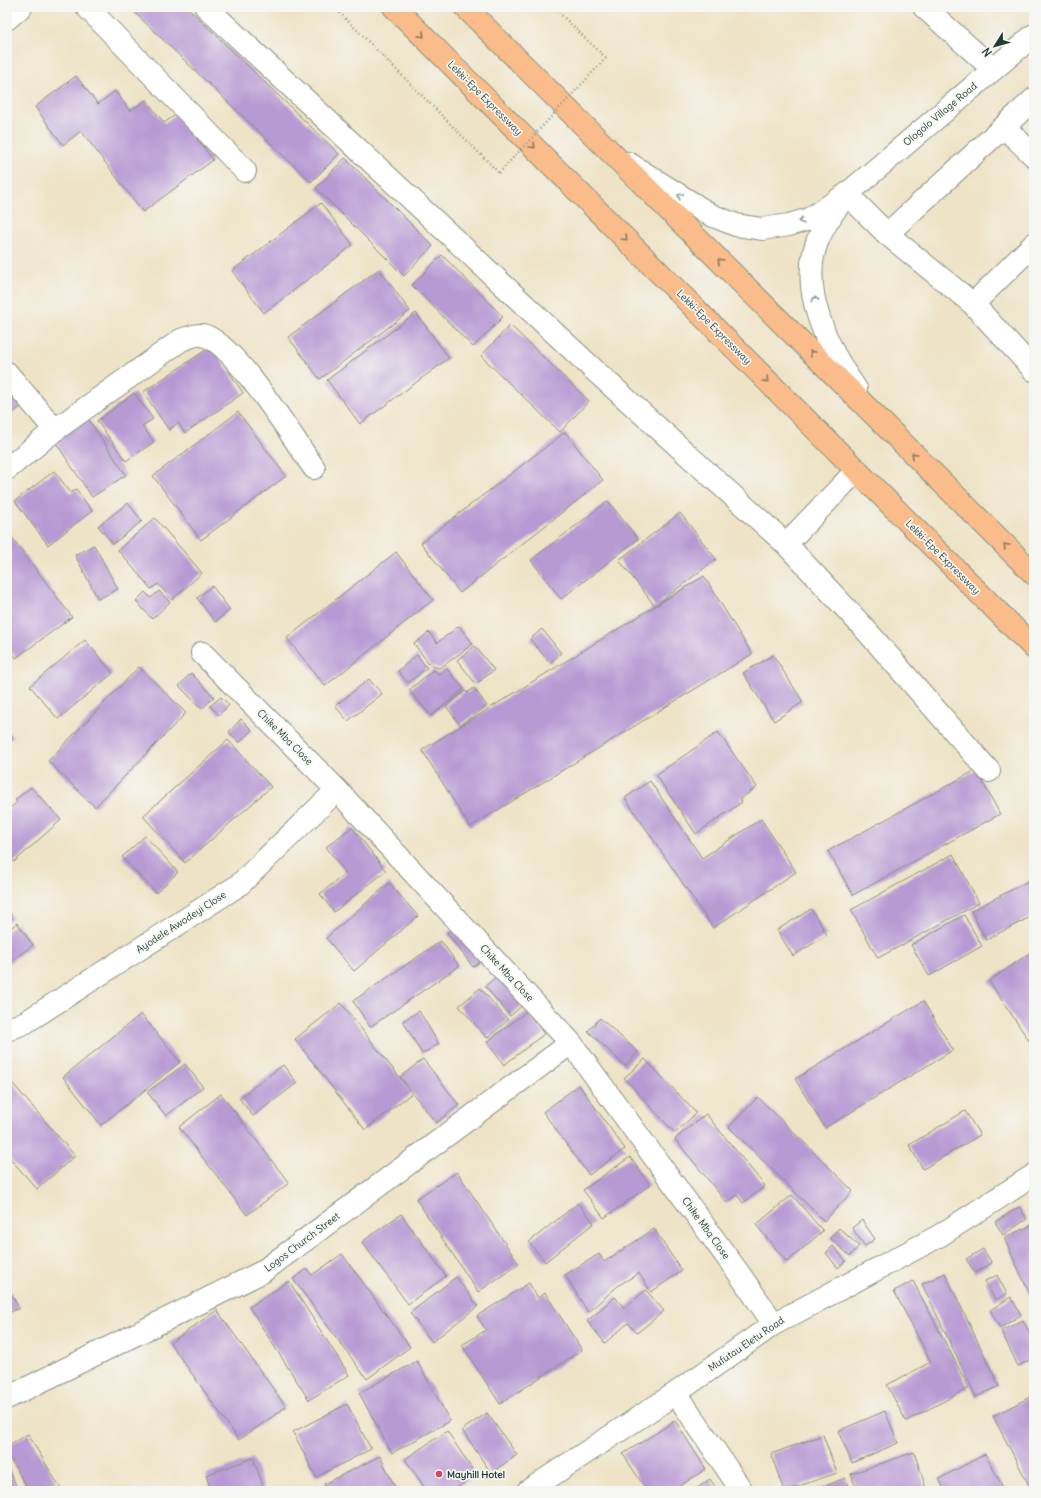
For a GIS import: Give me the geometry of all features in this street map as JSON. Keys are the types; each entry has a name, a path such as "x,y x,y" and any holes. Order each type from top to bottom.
{"highway":[{"name":"Lekki-Epe Expressway","path":"394,7 1034,648"},
{"path":"465,7 1034,574"}],"street":[{"path":"7,19 22,7"},
{"path":"88,7 244,171"},
{"path":"206,7 592,368 786,544 865,629 988,771"},
{"path":"924,7 994,69"},
{"name":"Ologolo Village Road","path":"846,194 994,69 1030,45"},
{"path":"887,234 1034,98"},
{"path":"1004,127 1034,156"},
{"path":"605,148 711,215 736,225 762,230 789,225 809,219 846,194"},
{"path":"846,194 887,234 973,304 1034,370"},
{"path":"846,194 827,221 817,243 813,269 813,295 823,330 842,370 878,419"},
{"path":"973,304 1034,244"},
{"path":"7,469 55,430 181,340 202,335 219,343 247,373 314,468"},
{"path":"7,373 55,430"},
{"path":"786,544 857,470"},
{"name":"Chike Mba Close","path":"202,653 337,790 571,1043 774,1324"},
{"name":"Ayodele Awodeyi Close","path":"7,1030 26,1022 239,885 337,790"},
{"name":"Logos Church Street","path":"7,1398 262,1272 571,1043"},
{"name":"Mufutau Eletu Road","path":"528,1491 676,1393 774,1324 939,1236 1034,1175"},
{"path":"676,1393 742,1491"}],"path":[{"path":"334,7 499,173 606,58 553,7"}],"building":[{"path":"129,7 187,7 339,154 311,182"},
{"path":"76,76 98,104 115,91 130,111 146,100 164,123 178,113 213,160 143,212 81,131 63,145 35,107"},
{"path":"345,158 433,246 404,276 316,188"},
{"path":"321,203 353,245 264,313 232,271"},
{"path":"442,255 503,317 473,347 412,285"},
{"path":"379,269 410,311 320,379 288,337"},
{"path":"416,313 449,358 360,424 327,380"},
{"path":"510,325 589,401 560,432 481,356"},
{"path":"212,346 243,393 185,433 178,423 169,430 143,392"},
{"path":"7,379 25,404 7,417"},
{"path":"134,393 153,419 142,426 154,442 126,461 97,421"},
{"path":"238,412 286,476 201,540 153,476"},
{"path":"85,414 126,475 92,497 52,437"},
{"path":"565,432 603,480 460,593 421,543"},
{"path":"54,471 71,493 76,489 92,511 48,545 15,501"},
{"path":"608,501 638,539 561,599 531,560"},
{"path":"128,503 142,521 113,544 98,526"},
{"path":"680,513 716,559 655,606 619,560"},
{"path":"155,518 202,573 172,600 158,584 151,589 118,550"},
{"path":"7,531 72,617 16,658 7,646"},
{"path":"94,545 118,589 98,599 75,555"},
{"path":"396,552 433,600 325,686 287,638"},
{"path":"704,576 752,654 470,827 422,750"},
{"path":"212,586 230,610 215,622 197,598"},
{"path":"159,591 170,602 152,619 136,601 145,592 151,598"},
{"path":"459,626 473,644 440,668 431,666 414,644 429,632 437,643"},
{"path":"542,629 561,653 550,663 530,639"},
{"path":"85,640 113,673 58,719 30,686"},
{"path":"475,646 494,670 476,684 457,660"},
{"path":"417,655 427,668 408,683 398,671"},
{"path":"773,655 803,702 774,721 743,673"},
{"path":"139,667 186,713 95,807 48,761"},
{"path":"446,668 464,689 431,716 409,690 433,670 439,674"},
{"path":"191,673 214,697 202,709 179,686"},
{"path":"369,679 382,694 348,721 335,706"},
{"path":"474,688 487,706 460,725 446,706 465,691 467,693"},
{"path":"221,697 229,705 219,715 210,706"},
{"path":"241,719 252,730 239,743 229,732"},
{"path":"7,731 13,737 7,743"},
{"path":"718,732 757,787 740,799 742,802 696,834 656,775"},
{"path":"228,740 271,787 185,863 143,816"},
{"path":"976,770 1000,814 853,895 828,851"},
{"path":"650,781 702,858 761,819 796,872 713,928 625,798"},
{"path":"31,787 61,820 14,862 7,854 7,819 10,816 7,811 17,802 15,800"},
{"path":"352,827 386,871 334,912 320,894 346,873 326,847"},
{"path":"145,836 178,872 156,893 122,857"},
{"path":"953,854 979,903 878,958 851,910"},
{"path":"1034,878 1034,915 986,940 971,911"},
{"path":"389,883 418,916 354,971 326,938"},
{"path":"811,909 827,935 793,956 777,930"},
{"path":"7,910 13,918 7,923"},
{"path":"964,915 982,946 929,976 911,945"},
{"path":"17,923 33,945 7,964 7,931"},
{"path":"458,925 484,959 473,967 447,933"},
{"path":"441,941 459,966 370,1027 353,1001"},
{"path":"1034,950 1034,1039 1030,1042 989,981"},
{"path":"499,975 524,1004 510,1016 485,986"},
{"path":"480,988 508,1020 487,1038 459,1006"},
{"path":"923,1001 953,1050 825,1128 795,1079"},
{"path":"341,1003 412,1093 365,1130 295,1039"},
{"path":"419,1011 439,1044 422,1054 403,1021"},
{"path":"527,1011 544,1034 504,1065 487,1042"},
{"path":"141,1014 180,1062 101,1125 63,1077"},
{"path":"600,1018 638,1052 625,1066 588,1031"},
{"path":"423,1059 459,1105 436,1123 400,1077"},
{"path":"645,1059 696,1113 675,1133 624,1078"},
{"path":"185,1064 203,1087 166,1116 147,1092"},
{"path":"283,1065 297,1083 253,1116 239,1098"},
{"path":"7,1077 75,1156 37,1189 7,1155"},
{"path":"579,1085 625,1149 589,1175 543,1112"},
{"path":"221,1094 289,1183 247,1215 179,1127"},
{"path":"758,1097 853,1191 824,1221 729,1127"},
{"path":"965,1111 980,1135 923,1169 909,1145"},
{"path":"706,1114 765,1186 743,1203 737,1195 727,1203 675,1139"},
{"path":"630,1157 650,1185 604,1218 583,1190"},
{"path":"457,1172 519,1264 478,1292 416,1199"},
{"path":"792,1195 823,1231 787,1262 756,1225"},
{"path":"578,1203 594,1223 545,1262 529,1242"},
{"path":"1019,1207 1027,1219 1003,1235 995,1222"},
{"path":"401,1214 446,1276 408,1304 362,1242"},
{"path":"862,1220 875,1239 865,1246 852,1228"},
{"path":"1034,1224 1034,1303 1004,1238"},
{"path":"839,1228 859,1246 850,1256 830,1238"},
{"path":"654,1229 682,1271 651,1292 639,1273 619,1285 588,1312 565,1275 599,1254 604,1262"},
{"path":"833,1246 846,1261 838,1268 826,1253"},
{"path":"983,1249 992,1263 975,1273 966,1259"},
{"path":"342,1254 410,1347 367,1379 293,1279 307,1269 312,1275"},
{"path":"945,1273 999,1386 976,1397 922,1284"},
{"path":"997,1275 1007,1294 995,1300 985,1281"},
{"path":"456,1277 478,1306 432,1342 410,1313"},
{"path":"289,1281 349,1375 309,1400 249,1307"},
{"path":"913,1281 969,1388 906,1421 887,1385 931,1362 894,1291"},
{"path":"529,1283 538,1298 545,1293 582,1350 500,1404 462,1345 486,1330 477,1316"},
{"path":"7,1286 19,1308 7,1314"},
{"path":"646,1290 664,1311 637,1333 628,1323 605,1343 587,1321 615,1297 624,1308"},
{"path":"1011,1297 1021,1315 1000,1328 990,1310"},
{"path":"217,1310 286,1407 239,1440 170,1343"},
{"path":"1023,1320 1034,1342 1034,1358 1018,1366 1001,1331"},
{"path":"417,1361 450,1421 392,1453 359,1393"},
{"path":"1034,1395 1034,1491 1032,1491 993,1416"},
{"path":"347,1404 371,1449 316,1477 293,1432"},
{"path":"885,1411 898,1443 852,1463 838,1431"},
{"path":"487,1413 517,1455 491,1473 462,1430"},
{"path":"675,1421 706,1469 672,1491 647,1491 623,1454"},
{"path":"447,1431 476,1475 452,1491 427,1491 405,1459"},
{"path":"28,1434 62,1491 29,1491 7,1453 7,1446"},
{"path":"823,1435 837,1473 784,1491 771,1454"},
{"path":"914,1452 927,1491 857,1491 851,1474"},
{"path":"985,1454 1005,1491 945,1491 939,1479"},
{"path":"380,1456 397,1491 328,1491 324,1484"},
{"path":"253,1458 265,1491 211,1491 206,1475"},
{"path":"7,1467 19,1491 7,1491"},
{"path":"845,1478 850,1491 813,1491"},
{"path":"710,1479 718,1491 693,1491"}],"place":[{"name":"Mayhill Hotel","path":"439,1474"}]}
